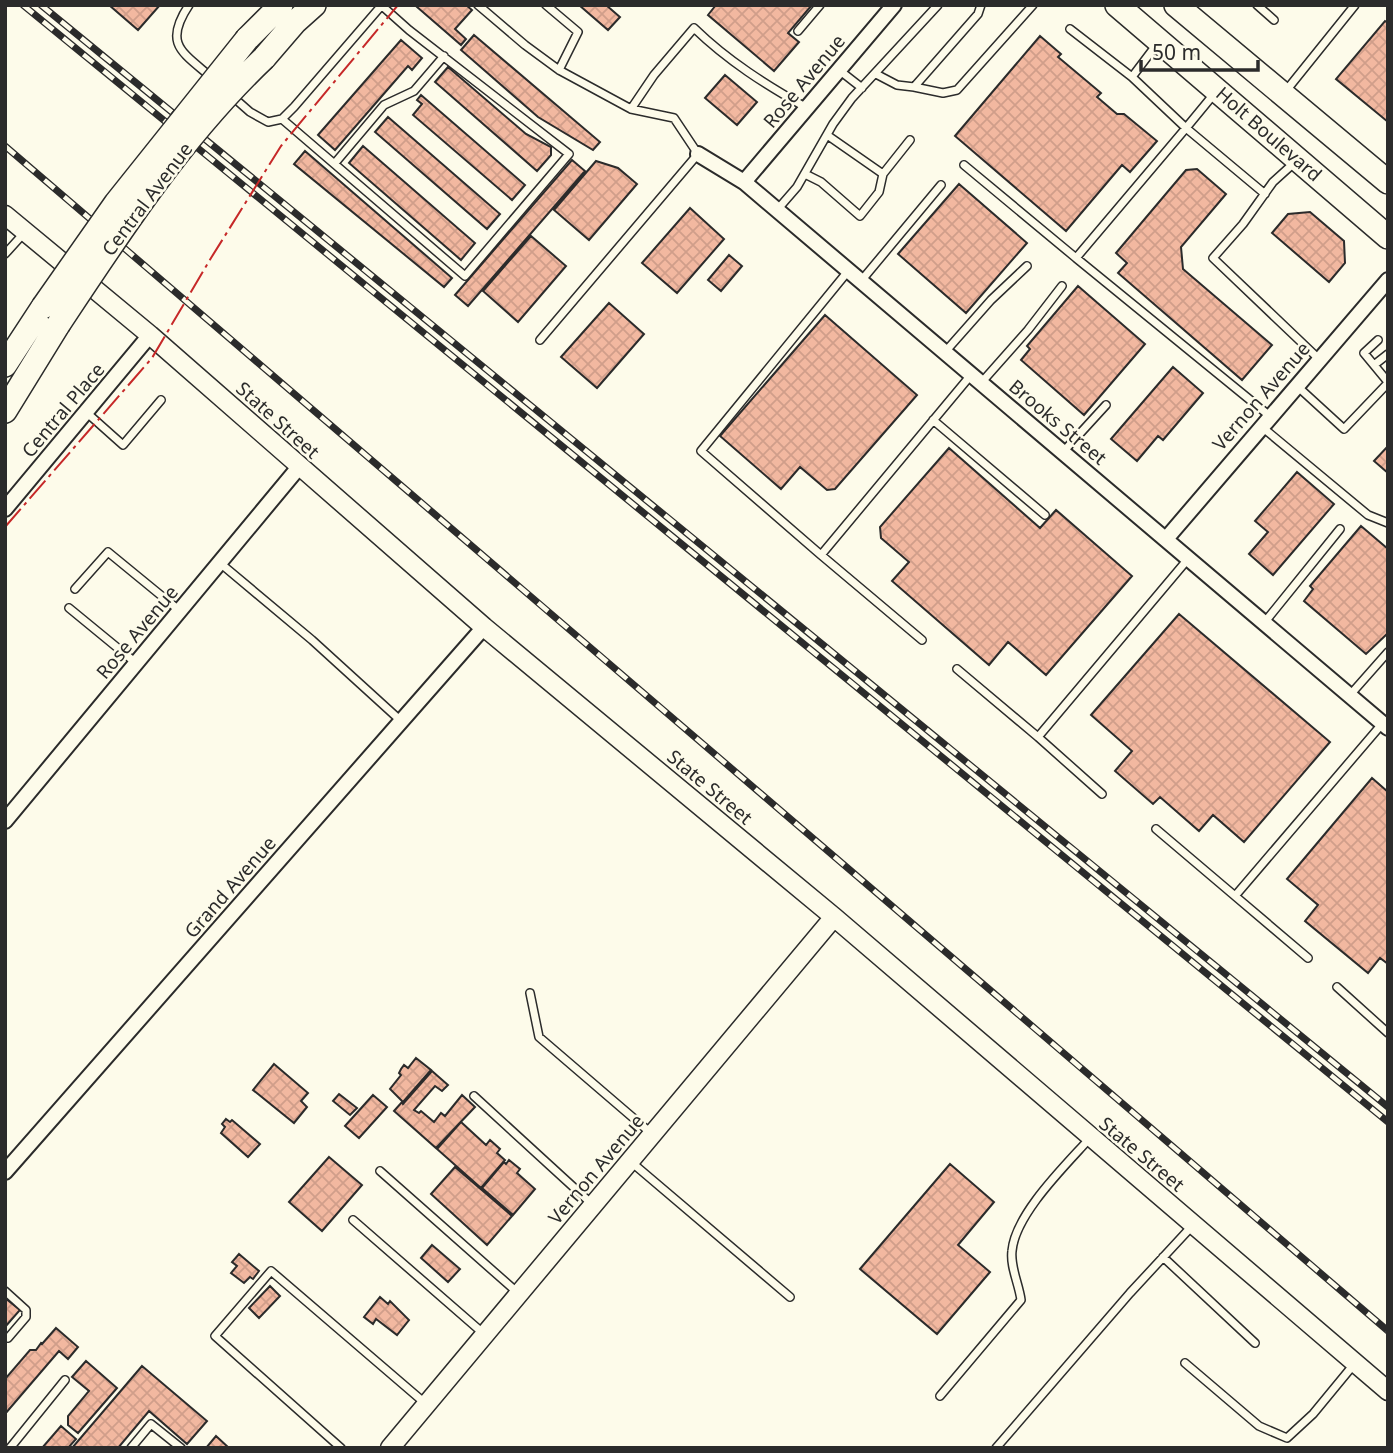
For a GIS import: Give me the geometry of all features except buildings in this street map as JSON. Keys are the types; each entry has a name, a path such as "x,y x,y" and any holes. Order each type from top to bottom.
{"main road":[{"name":"Central Avenue","path":"5,365 116,203 247,39 281,5"},
{"name":"Central Avenue","path":"5,411 134,209 233,88 314,5"},
{"name":"Holt Boulevard","path":"1117,5 1388,237"},
{"name":"Holt Boulevard","path":"1176,5 1388,182"}],"street":[{"name":"Rose Avenue","path":"744,182 894,5"},
{"name":"Brooks Street","path":"698,154 744,182 1385,726"},
{"name":"State Street","path":"5,215 150,335 484,627 834,917 1388,1391"},
{"name":"Vernon Avenue","path":"1166,539 1388,280"},
{"name":"Central Place","path":"5,509 150,335"},
{"name":"Rose Avenue","path":"5,821 299,467"},
{"name":"Grand Avenue","path":"5,1172 484,627"},
{"name":"Vernon Avenue","path":"390,1448 834,917"}],"lane":[{"path":"189,5 176,30 175,39 182,52 250,112 268,122 282,118 294,107 382,5 409,30 569,154 465,276 282,118"},
{"path":"478,5 559,70 631,110 674,118 698,154 540,340"},
{"path":"546,5 578,32 559,70"},
{"path":"798,31 820,5"},
{"path":"777,210 797,187 852,98 938,5"},
{"path":"914,87 978,14 981,5"},
{"path":"876,74 897,85 943,93 957,90 1033,5"},
{"path":"1257,5 1274,20"},
{"path":"1283,94 1355,5"},
{"path":"631,110 654,75 694,28 716,49 766,85 807,108"},
{"path":"1070,29 1132,77 1186,128 1265,194"},
{"path":"1132,77 1159,41"},
{"path":"335,163 384,105 414,91 444,56"},
{"path":"839,70 862,88"},
{"path":"1076,258 1217,90"},
{"path":"827,135 883,173"},
{"path":"805,174 821,182 860,216 879,192 883,173 910,140"},
{"path":"1297,159 1213,258 1320,360"},
{"path":"964,165 1266,422 1368,515 1388,523"},
{"path":"861,281 941,185"},
{"path":"5,254 25,232"},
{"path":"945,352 991,300 1027,266"},
{"path":"849,270 701,451 922,640"},
{"path":"821,555 933,420 1028,330 1062,286"},
{"path":"1297,386 1344,429 1388,382 1364,353 1378,340"},
{"path":"1374,365 1388,354"},
{"path":"86,412 123,445 161,400"},
{"path":"1063,452 1106,405"},
{"path":"933,420 1045,515"},
{"path":"1264,622 1340,529"},
{"path":"75,589 108,552 180,611"},
{"path":"1038,737 1189,558"},
{"path":"220,563 312,640 401,722"},
{"path":"69,608 136,663"},
{"path":"1349,695 1388,652"},
{"path":"957,669 1102,794"},
{"path":"1235,896 1385,726"},
{"path":"1156,829 1308,958"},
{"path":"1337,987 1388,1033"},
{"path":"530,993 539,1037 652,1134"},
{"path":"474,1096 593,1205"},
{"path":"940,1396 1021,1300 1012,1250 1021,1224 1035,1202 1090,1137"},
{"path":"630,1161 790,1297"},
{"path":"380,1171 519,1294"},
{"path":"353,1220 485,1335"},
{"path":"997,1447 1193,1224"},
{"path":"1163,1257 1255,1343"},
{"path":"341,1448 215,1336 271,1271 427,1404"},
{"path":"5,1292 26,1310 26,1317 8,1338"},
{"path":"1185,1363 1259,1426 1287,1438 1313,1414 1355,1362"},
{"path":"10,1448 65,1380"},
{"path":"131,1448 151,1424 181,1448"}],"railway":[{"path":"23,5 1388,1122"},
{"path":"41,5 1388,1107"},
{"path":"5,146 1388,1331"}],"power":[{"path":"5,527 152,358 281,146 398,5"}]}
